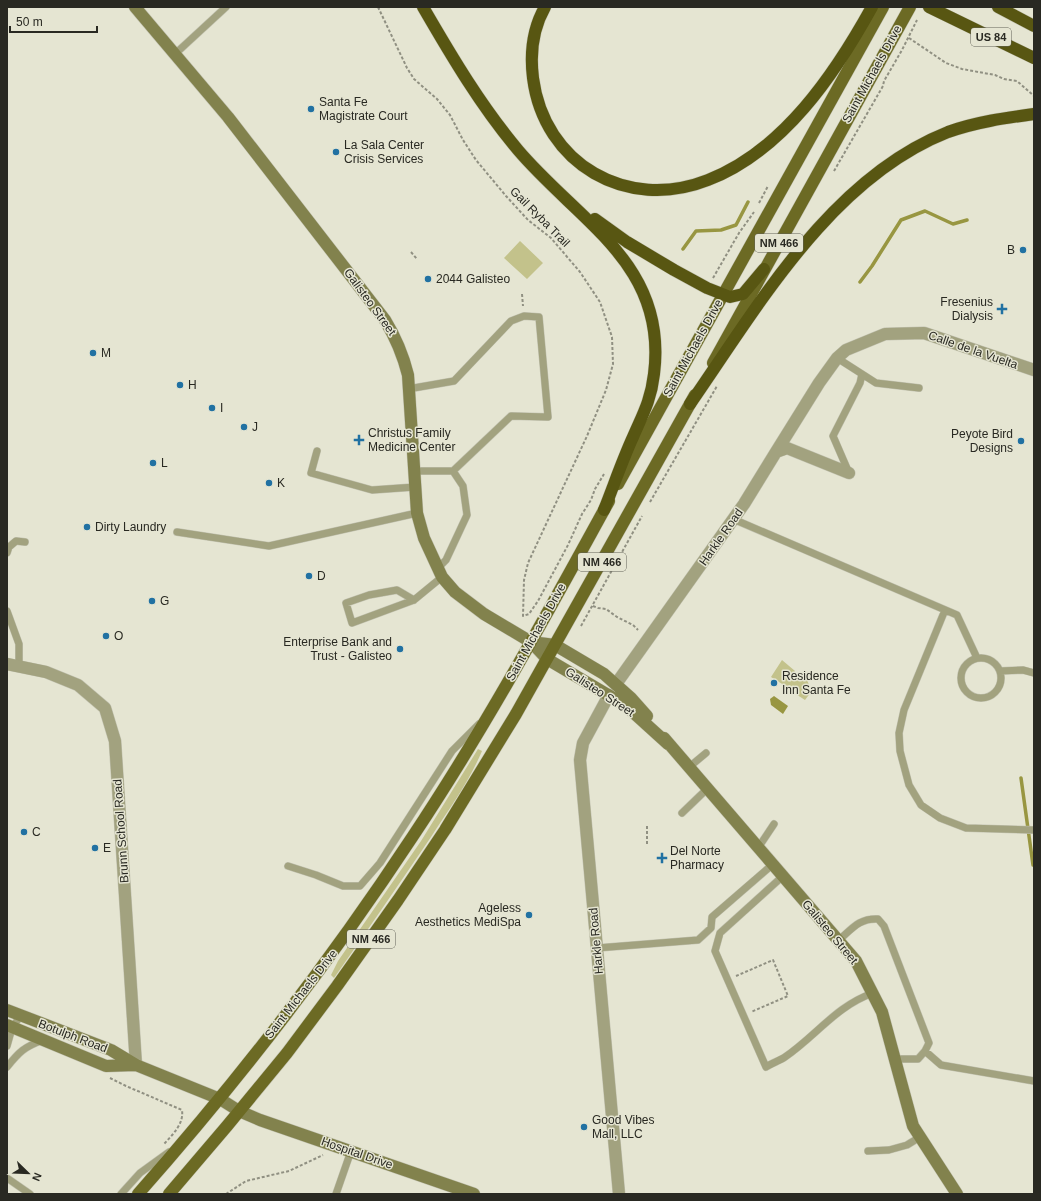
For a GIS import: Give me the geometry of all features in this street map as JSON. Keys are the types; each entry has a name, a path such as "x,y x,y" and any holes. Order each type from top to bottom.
{"highway":[{"path":"423,7 456,65 496,122 538,170 576,206 618,250 629,266 645,295 651,314 656,350 651,394 604,510"},
{"path":"545,7 538,21 531,67 535,95 543,118 560,144 578,162 592,172 608,180 640,188 671,190 708,180 727,171 756,153 780,133 807,104 831,74 872,7"},
{"name":"US 84","path":"929,7 1034,58"},
{"name":"US 84","path":"998,7 1034,26"},
{"path":"690,404 785,267 831,215 872,176 909,151 949,132 993,120 1034,114"},
{"path":"576,206 644,252 674,270 723,295 730,297 743,294 764,269"}],"main road":[{"name":"Saint Michaels Drive","path":"138,1194 220,1099 319,972 415,835 493,709 531,642 883,7"},
{"name":"Saint Michaels Drive","path":"169,1194 287,1053 337,986 398,900 445,830 490,758 690,404 910,7"}],"street":[{"name":"Galisteo Street","path":"135,7 228,117 385,320 398,342 408,376 417,513 424,538 440,573 455,592 484,614 531,642 547,659 625,705 668,744"},
{"name":"Calle de la Vuelta","path":"776,452 819,383 837,358 846,350 884,334 924,333 1034,370"},
{"path":"776,452 787,448 849,473"},
{"name":"Harkle Road","path":"616,684 744,504 776,452"},
{"name":"Galisteo Street","path":"531,642 555,645 604,674 616,684 652,721 668,744 688,768 856,961 882,1012 913,1126 958,1194"},
{"name":"Brunn School Road","path":"13,665 46,672 78,685 105,708 115,741 136,1065"},
{"name":"Harkle Road","path":"609,695 583,743 580,760 619,1194"},
{"name":"Botulph Road","path":"7,1010 111,1050 136,1065 220,1099 239,1111"},
{"name":"Botulph Road","path":"10,1026 106,1066 136,1065"},
{"name":"Hospital Drive","path":"239,1111 260,1120 474,1194"}],"lane":[{"path":"175,54 226,7"},
{"path":"408,389 454,381 510,321 524,316 539,317 548,417 511,416 453,471 414,471"},
{"path":"837,358 876,383 919,388"},
{"path":"849,473 833,436 860,383 862,374"},
{"path":"317,451 311,473 372,490 415,487"},
{"path":"414,600 397,590 369,595 346,603 352,623 414,600 440,573 466,515 463,486 453,471"},
{"path":"177,532 212,536 233,541 269,546 417,513"},
{"path":"733,519 957,616 977,658"},
{"path":"7,553 9,547 16,541 25,542"},
{"path":"945,610 904,710 899,733 900,751 909,785 921,805 940,818 966,828 1034,830"},
{"path":"7,611 19,644 13,665"},
{"path":"977,658 988,659 993,662 1000,671 1000,684 993,695 980,698 974,697 968,694 961,683 960,676 962,670 971,660 977,658"},
{"path":"1000,671 1023,670 1034,673"},
{"path":"288,866 343,886 360,886 380,863 452,752 493,709"},
{"path":"688,768 706,753"},
{"path":"682,813 707,789"},
{"path":"758,848 774,824"},
{"path":"597,948 698,940 711,928 712,917 772,865"},
{"path":"783,876 720,933 715,951 766,1067 785,1057 840,1010 860,998 873,993"},
{"path":"839,940 860,922 869,918 878,919 884,926 929,1043 925,1052 918,1059 895,1059"},
{"path":"7,1046 10,1026 21,1015"},
{"path":"7,1067 19,1052 32,1044 43,1040"},
{"path":"925,1052 941,1065 1034,1081"},
{"path":"868,1151 889,1150 907,1146 920,1137"},
{"path":"121,1194 140,1174 187,1139"},
{"path":"336,1194 351,1151"},
{"path":"7,1178 30,1194"}],"path":[{"name":"Gail Ryba Trail","path":"378,7 407,68 414,79 437,99 450,115 463,140 476,160 506,196 528,220 551,238 580,272 600,302 612,337 613,364 606,390 587,436 528,563 524,580 523,616 529,614 538,601 568,545 582,514 591,500 595,489 606,471"},
{"path":"834,171 909,38 920,15"},
{"path":"909,38 946,63 962,70 995,75 1004,79 1017,81 1034,96"},
{"path":"759,204 768,186"},
{"path":"710,282 739,233 756,210"},
{"path":"412,252 417,259"},
{"path":"522,294 523,302"},
{"path":"647,506 721,381"},
{"path":"581,626 644,512"},
{"path":"593,606 598,608 606,608 617,617 633,625 638,630"},
{"path":"647,826 647,846"},
{"path":"727,979 773,960 788,996 743,1015"},
{"path":"107,1076 126,1086 182,1110 183,1114 181,1125 159,1148"},
{"path":"226,1194 246,1181 289,1171 323,1155"}],"shaded area":[{"path":"520,241 543,263 527,279 504,258"},
{"path":"782,660 795,671 794,673 798,673 807,679 811,692 805,700 788,689 791,686 789,685 787,687 771,677"},
{"path":"774,696 788,706 783,714 771,705 770,699"},
{"path":"478,749 482,751 471,774 458,795 431,837 334,978 331,975 338,961 421,841"}],"waterway":[{"path":"683,249 696,231 721,230 736,225 748,202"},
{"path":"860,282 901,220 925,211 953,224 967,220"},
{"path":"1021,778 1033,865"}],"place":[{"name":"Santa Fe Magistrate Court","path":"311,109"},
{"name":"La Sala Center Crisis Services","path":"336,152"},
{"name":"B","path":"1023,250"},
{"name":"2044 Galisteo","path":"428,279"},
{"name":"Fresenius Dialysis","path":"1002,309"},
{"name":"M","path":"93,353"},
{"name":"H","path":"180,385"},
{"name":"I","path":"212,408"},
{"name":"J","path":"244,427"},
{"name":"Christus Family Medicine Center","path":"359,440"},
{"name":"Peyote Bird Designs","path":"1021,441"},
{"name":"L","path":"153,463"},
{"name":"K","path":"269,483"},
{"name":"Dirty Laundry","path":"87,527"},
{"name":"D","path":"309,576"},
{"name":"G","path":"152,601"},
{"name":"O","path":"106,636"},
{"name":"Enterprise Bank and Trust - Galisteo","path":"400,649"},
{"name":"Residence Inn Santa Fe","path":"774,683"},
{"name":"C","path":"24,832"},
{"name":"E","path":"95,848"},
{"name":"Del Norte Pharmacy","path":"662,858"},
{"name":"Ageless Aesthetics MediSpa","path":"529,915"},
{"name":"Good Vibes Mall, LLC","path":"584,1127"}]}
